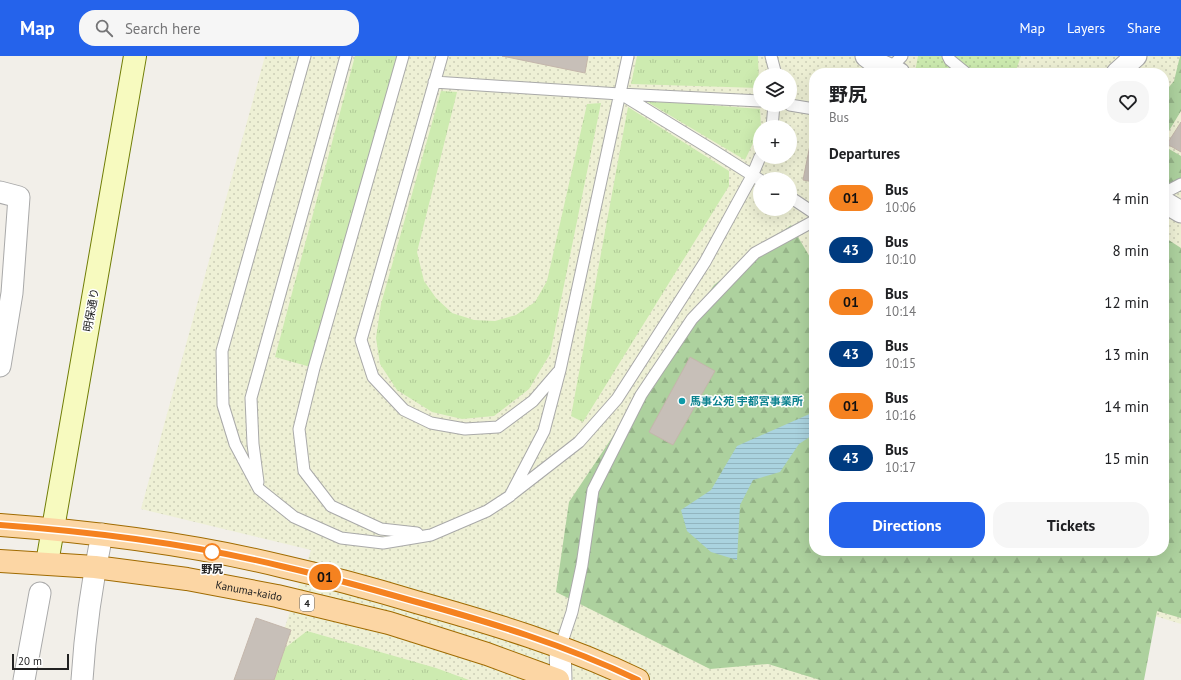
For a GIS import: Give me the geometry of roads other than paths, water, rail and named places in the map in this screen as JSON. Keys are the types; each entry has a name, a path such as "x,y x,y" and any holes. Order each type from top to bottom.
{"main road":[{"path":"0,525 102,534 192,548 284,566 492,623 560,648 638,680"},
{"name":"Kanuma-kaido","path":"0,561 95,567 187,579 262,593 389,623 488,654 558,680"}],"street":[{"name":"明保通り","path":"47,563 135,56"},
{"path":"866,56 874,62 894,68"},
{"path":"1123,68 1136,56"},
{"path":"0,192 19,197 12,293 0,366"},
{"path":"1169,205 1181,212"},
{"path":"82,680 83,657 95,567 102,534"},
{"path":"24,680 40,593"},
{"path":"560,648 561,680"}],"lane":[{"path":"305,56 222,351 223,405 235,444 259,489 294,517 341,538 383,542 431,535 487,511 510,496 579,442 617,398 705,262 753,183"},
{"path":"259,489 253,444 251,398 346,56"},
{"path":"403,56 314,368 299,428 304,471 331,506 381,529 431,535"},
{"path":"442,56 361,340 373,377 404,410 431,424 465,430 498,427 534,401 560,370"},
{"path":"510,496 544,431 560,370 628,56"},
{"path":"771,56 774,68"},
{"path":"948,56 950,60 960,68"},
{"path":"434,82 753,101"},
{"path":"620,94 753,176"},
{"path":"797,106 809,109"},
{"path":"1169,190 1181,184"},
{"path":"797,202 809,210"},
{"path":"560,648 572,612 582,566 593,490 641,395 692,319 755,253 809,224"}],"water":[{"path":"809,414 809,437 799,444 780,472 753,480 740,505 737,560 711,552 687,531 681,510 711,490 737,446"}],"place":[{"name":"馬事公苑 宇都宮事業所","path":"682,401"},
{"name":"野尻","path":"212,552"}]}
